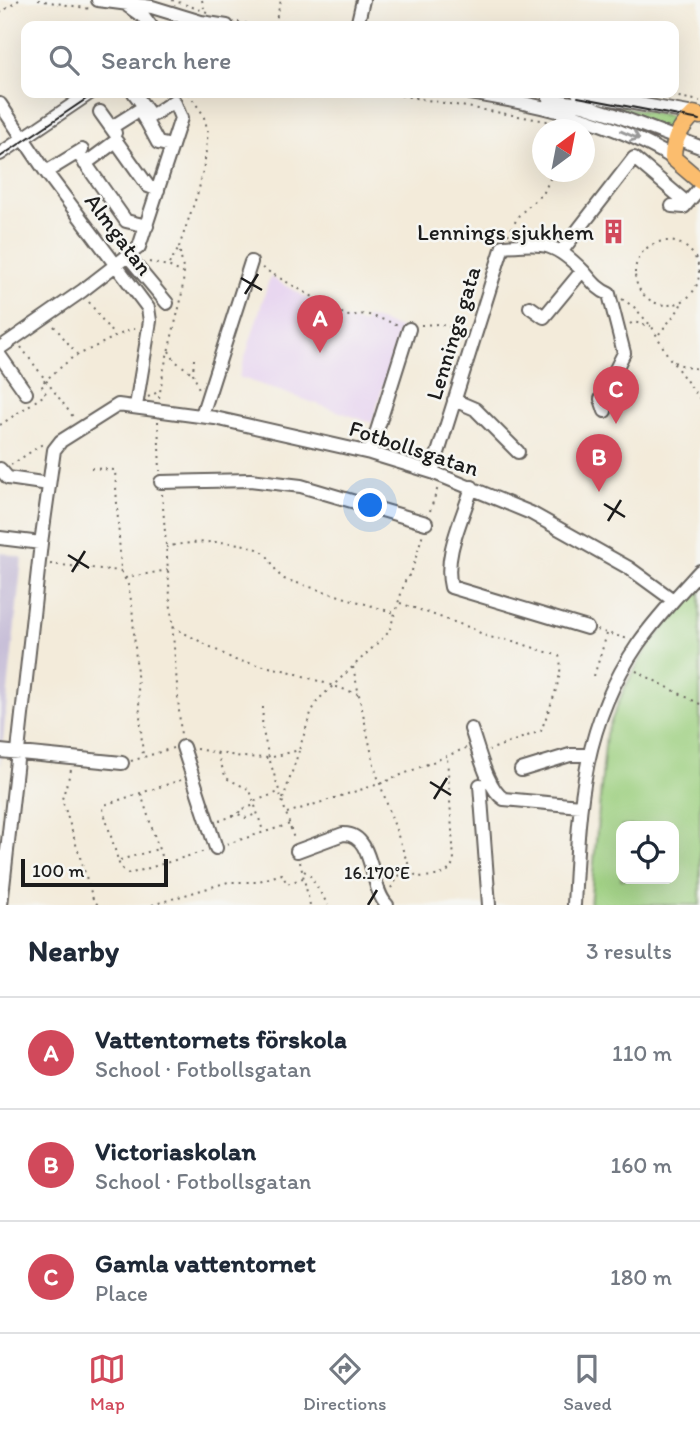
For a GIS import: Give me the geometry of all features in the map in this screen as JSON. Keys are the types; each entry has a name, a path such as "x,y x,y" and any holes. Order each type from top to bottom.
{"main road":[{"path":"698,110 684,124 676,139 673,158 700,181"}],"street":[{"path":"358,21 363,0"},
{"path":"95,5 141,5 190,20"},
{"path":"127,5 147,21"},
{"path":"0,154 21,135 75,98"},
{"path":"0,146 82,98"},
{"path":"137,98 158,143 172,146"},
{"path":"148,117 171,98"},
{"path":"0,348 115,265 131,258 139,247 181,118 172,98"},
{"path":"501,98 538,104 580,116 645,141 673,158"},
{"path":"539,98 591,107 700,148"},
{"path":"608,98 698,110"},
{"name":"Almgatan","path":"0,104 46,172 146,303 150,314 148,337 136,406"},
{"path":"112,127 139,110 148,117"},
{"path":"100,112 112,127 116,141 148,186 158,190"},
{"path":"46,172 116,141"},
{"path":"82,155 126,221 146,226"},
{"path":"561,252 634,158 687,203"},
{"path":"672,206 684,206 700,188"},
{"name":"Lennings gata","path":"437,474 454,400 503,246 552,246 600,290 609,293"},
{"path":"131,258 167,303"},
{"path":"202,415 251,262"},
{"path":"530,307 544,317 582,271"},
{"path":"605,411 601,399 624,353 609,293"},
{"path":"370,453 409,329"},
{"path":"0,356 26,393"},
{"path":"454,400 475,409 518,452"},
{"name":"Fotbollsgatan","path":"49,484 56,446 118,405 202,415 370,453 472,487 531,513 582,540 629,568 673,600"},
{"path":"0,469 8,478 49,484 40,543 1,905"},
{"path":"161,482 250,480 301,486 426,523"},
{"path":"472,487 449,561 447,574 451,587 587,628"},
{"path":"0,538 40,543"},
{"path":"574,905 580,806 589,755 602,711 638,643 700,571"},
{"path":"471,729 499,796 504,799 580,806"},
{"path":"183,747 216,848"},
{"path":"0,751 122,763"},
{"path":"521,770 570,755 589,755"},
{"path":"480,785 489,905"},
{"path":"297,850 343,835 352,836 363,845 385,903"}],"path":[{"path":"0,13 19,0"},
{"path":"38,0 95,5"},
{"path":"190,20 202,0"},
{"path":"276,21 281,0"},
{"path":"168,265 179,247 199,190 208,131 203,114 192,98"},
{"path":"416,98 535,119"},
{"path":"670,98 698,110"},
{"path":"503,246 519,215 544,192 548,182"},
{"path":"658,335 693,292 699,268 693,253 676,242 654,243 639,259 636,269 641,290 657,303 683,301"},
{"path":"179,247 184,274 181,300 159,392 159,409 161,482 183,747"},
{"path":"640,249 644,252"},
{"path":"131,258 168,265 184,274"},
{"path":"251,262 347,316 366,314 409,329 439,324 474,334"},
{"path":"693,292 700,295"},
{"path":"609,293 634,307 652,327 668,356 700,399"},
{"path":"86,299 116,337"},
{"path":"621,341 625,327 633,322 652,327"},
{"path":"52,323 78,355"},
{"path":"0,425 46,394 41,384 78,355 131,329 141,329"},
{"path":"19,346 76,422"},
{"path":"168,351 175,361 193,373"},
{"path":"194,359 193,373 199,389 208,397"},
{"path":"674,362 700,369"},
{"path":"627,378 630,396"},
{"path":"90,468 115,470 121,571 128,585 132,605 143,757"},
{"path":"282,800 311,713 318,700 389,632 406,578 411,574 437,474"},
{"path":"166,547 180,544 241,543 265,554 276,574 284,579 396,613"},
{"path":"39,563 121,571"},
{"path":"124,578 168,570"},
{"path":"286,813 382,783 447,757 541,731 560,673 562,662 559,656 513,641 488,637 471,628 399,603"},
{"path":"172,627 235,660 288,671 359,695"},
{"path":"587,628 629,639 625,648"},
{"path":"594,676 607,634"},
{"path":"353,666 375,769 411,870 417,877 441,875 451,869 453,860 447,757"},
{"path":"631,668 700,704"},
{"path":"262,707 262,727 269,758 290,824 310,905"},
{"path":"122,763 183,747 269,758 299,750"},
{"path":"216,752 226,778 250,790 263,832"},
{"path":"74,759 62,799 93,898 98,905"},
{"path":"192,777 107,804 103,809 120,867 129,874 290,824"},
{"path":"254,801 280,792"},
{"path":"141,793 164,864"},
{"path":"208,824 255,805"},
{"path":"238,814 246,818 257,813"},
{"path":"118,861 159,849"},
{"path":"385,903 399,874 411,870"},
{"path":"303,871 309,874 328,905"},
{"path":"152,905 228,882 256,882 282,874 286,884 304,878"}],"shaded area":[{"path":"270,277 344,319 364,324 366,317 400,328 372,423 239,377"},
{"path":"0,552 22,558 0,767"}],"green space":[{"path":"620,106 682,118 671,135 619,112"},
{"path":"700,585 700,905 590,905 606,734 624,689 647,648"}],"tram line":[{"path":"0,157 88,98"},
{"path":"583,98 700,120"}],"place":[{"name":"Lennings sjukhem","path":"614,232"},
{"name":"Vattentornets förskola","path":"320,353"},
{"name":"Gamla vattentornet","path":"616,424"},
{"name":"Victoriaskolan","path":"599,492"}]}
